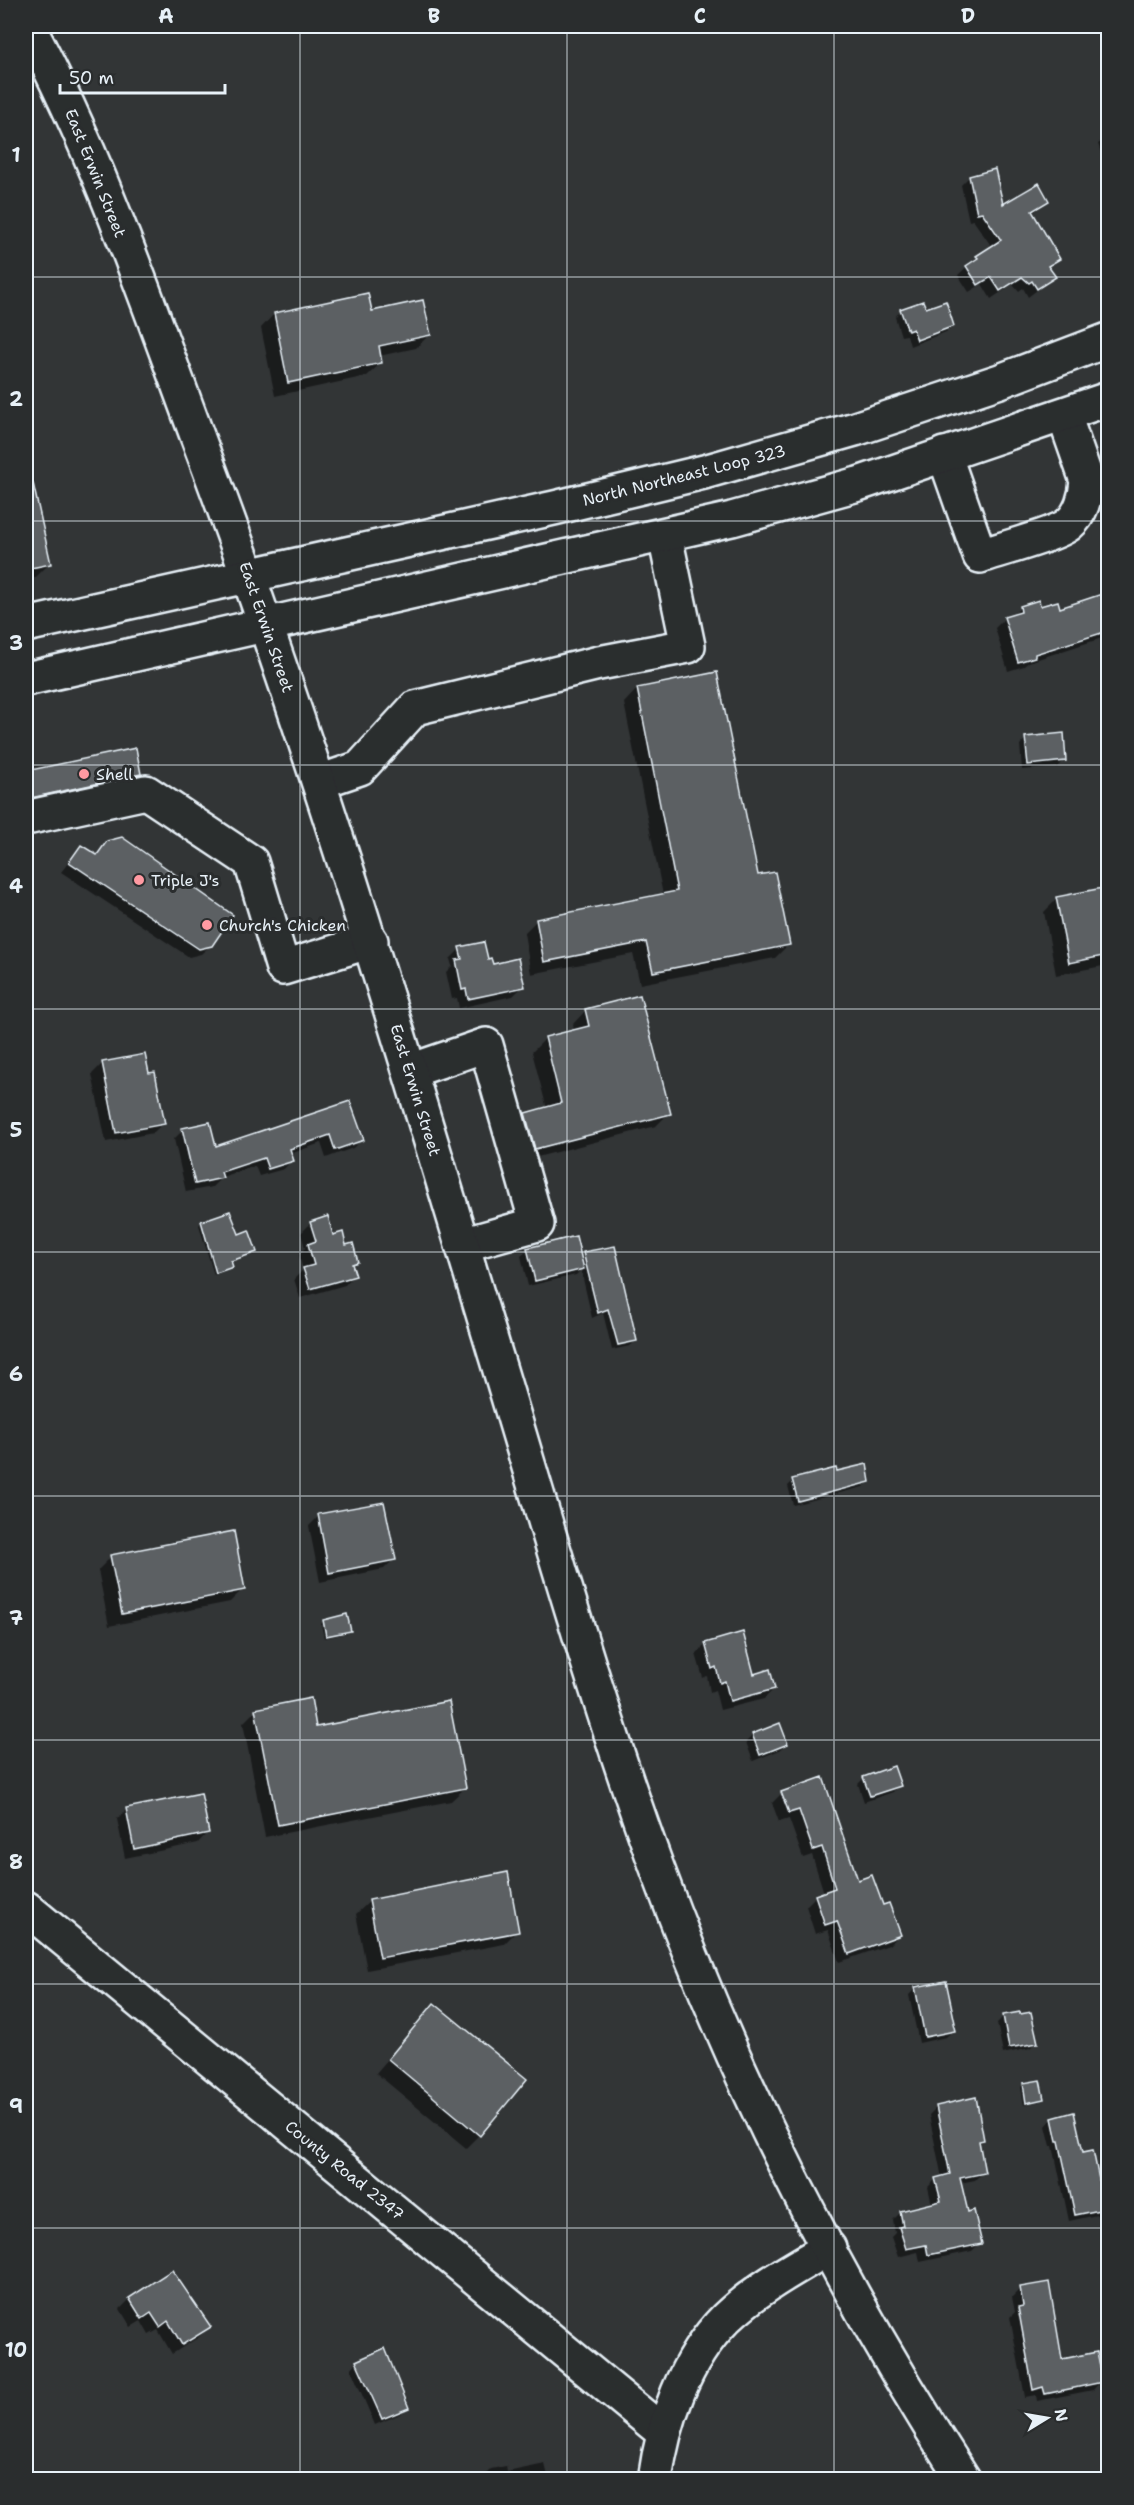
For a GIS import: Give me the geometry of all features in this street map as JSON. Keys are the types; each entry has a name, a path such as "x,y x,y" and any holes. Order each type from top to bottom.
{"main road":[{"name":"East Erwin Street","path":"28,26 58,82 91,155 267,625 371,941 593,1677 657,1868 734,2052 828,2248 899,2373 964,2480"},
{"name":"North Northeast Loop 323","path":"26,625 618,493 778,452 1000,381 1108,340"},
{"path":"26,679 665,536 801,501 1108,399"},
{"path":"944,454 980,556 1065,527 1077,515 1086,492 1087,481 1064,415"},
{"path":"319,782 360,768 415,708 599,663 688,646 665,536"},
{"path":"26,818 146,792 251,862 283,968 371,941"},
{"path":"410,1071 486,1045 537,1224 462,1245"},
{"name":"County Road 2347","path":"26,1908 664,2433"},
{"path":"655,2480 664,2433 685,2376 711,2335 726,2318 760,2290 828,2248"}],"building":[{"path":"995,169 1003,204 1039,183 1049,201 1032,211 1060,259 1048,266 1056,277 1037,289 1032,281 1029,283 1022,277 1000,291 991,277 978,285 966,266 978,258 976,256 1001,240 982,212 977,213 969,176"},
{"path":"368,293 372,311 423,300 431,335 379,346 382,363 288,383 274,313"},
{"path":"923,301 926,308 946,301 954,326 917,340 913,329 908,331 900,309"},
{"path":"26,483 33,483 51,564 26,569"},
{"path":"1108,592 1108,631 1035,654 1035,657 1018,662 1004,617 1021,612 1020,606 1039,600 1040,606 1058,601 1060,608"},
{"path":"717,672 758,875 775,872 790,945 653,972 646,942 544,962 536,919 677,891 637,688"},
{"path":"1064,733 1066,761 1028,765 1025,737"},
{"name":"Shell","path":"136,748 141,774 26,799 26,771"},
{"name":"Triple J's","path":"122,837 233,915 212,946 199,949 69,862 81,845 97,855 107,841"},
{"path":"1108,887 1108,955 1069,963 1056,897"},
{"path":"484,942 488,959 491,958 493,964 518,958 525,987 468,999 466,989 462,990 456,960 462,959 459,947"},
{"path":"640,995 671,1114 535,1149 525,1113 561,1103 545,1037 589,1026 585,1009"},
{"path":"145,1054 149,1073 155,1072 165,1124 116,1133 102,1062"},
{"path":"350,1101 364,1140 335,1150 330,1135 290,1149 294,1161 268,1169 264,1158 221,1172 223,1178 195,1184 182,1128 210,1122 216,1146"},
{"path":"230,1211 239,1234 249,1230 257,1252 231,1261 233,1267 216,1273 201,1221"},
{"path":"328,1216 333,1235 343,1232 346,1245 353,1243 358,1262 352,1264 356,1276 310,1289 303,1268 314,1265 308,1244 316,1241 310,1222"},
{"path":"576,1236 584,1269 535,1281 527,1248"},
{"path":"615,1246 637,1341 618,1345 608,1309 598,1313 583,1252"},
{"path":"867,1464 870,1482 798,1501 792,1479 836,1468 837,1471"},
{"path":"384,1502 396,1560 329,1573 318,1514"},
{"path":"234,1531 245,1590 122,1614 110,1555"},
{"path":"347,1614 351,1631 326,1636 323,1620"},
{"path":"743,1632 754,1674 770,1669 775,1689 730,1701 725,1681 720,1683 716,1667 712,1669 705,1643"},
{"path":"311,1698 316,1727 449,1701 466,1788 278,1825 255,1709"},
{"path":"780,1723 788,1744 760,1755 752,1734"},
{"path":"894,1766 901,1786 870,1796 863,1777"},
{"path":"823,1777 858,1880 872,1875 883,1905 889,1903 901,1935 849,1954 837,1921 825,1925 815,1895 835,1888 822,1847 813,1850 799,1810 789,1813 781,1792"},
{"path":"201,1793 209,1833 134,1849 126,1808"},
{"path":"508,1872 519,1932 380,1958 369,1900"},
{"path":"946,1981 955,2031 925,2037 915,1987"},
{"path":"434,2003 527,2079 480,2136 388,2059"},
{"path":"1020,2012 1020,2014 1031,2012 1038,2043 1009,2048 1003,2015"},
{"path":"1040,2080 1044,2099 1026,2103 1023,2083"},
{"path":"976,2097 984,2140 979,2141 985,2173 960,2178 968,2212 974,2210 982,2244 928,2255 926,2245 906,2249 899,2227 903,2226 900,2211 941,2201 935,2178 950,2174 936,2106"},
{"path":"1074,2112 1083,2152 1093,2150 1105,2209 1075,2215 1052,2118"},
{"path":"172,2270 211,2327 182,2345 168,2321 160,2327 151,2313 142,2319 129,2298"},
{"path":"1049,2282 1062,2359 1097,2352 1103,2382 1045,2394 1043,2387 1033,2390 1018,2307 1023,2306 1020,2287"},
{"path":"385,2348 409,2408 382,2419 356,2361"}],"place":[{"name":"Shell","path":"84,774"},
{"name":"Triple J's","path":"139,880"},
{"name":"Church's Chicken","path":"207,925"}]}
